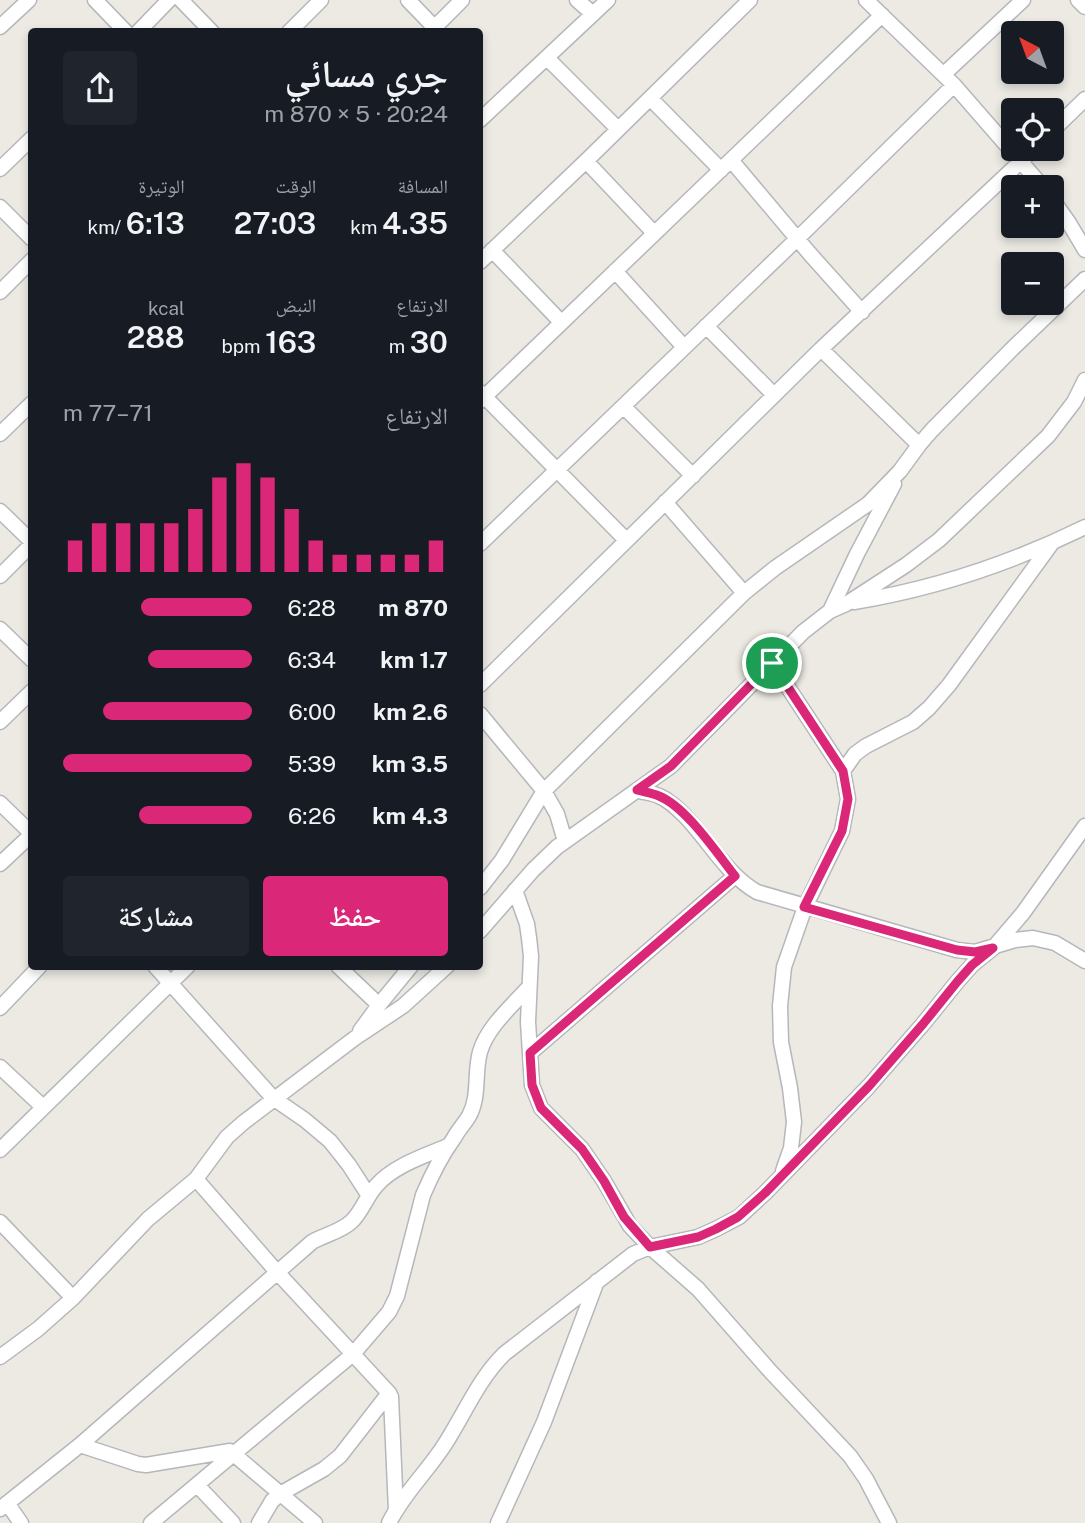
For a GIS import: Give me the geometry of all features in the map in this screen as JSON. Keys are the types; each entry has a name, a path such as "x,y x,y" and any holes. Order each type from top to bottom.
{"street":[{"path":"0,27 29,0"},
{"path":"95,0 122,28"},
{"path":"142,28 169,0"},
{"path":"180,0 208,28"},
{"path":"293,28 321,0"},
{"path":"408,0 431,28"},
{"path":"433,28 462,0"},
{"path":"577,0 593,14"},
{"path":"483,117 608,0"},
{"path":"483,259 750,0"},
{"path":"483,541 798,238 1023,0"},
{"path":"1078,0 1085,7"},
{"path":"868,1 949,80 1001,138"},
{"path":"483,394 882,15"},
{"path":"547,58 618,129"},
{"path":"650,98 726,165 798,238 862,312"},
{"path":"1064,119 1085,99"},
{"path":"0,169 28,142"},
{"path":"586,160 654,233"},
{"path":"483,682 821,348 1021,161 1032,175"},
{"path":"0,208 28,235"},
{"path":"1064,216 1085,250"},
{"path":"492,250 561,322"},
{"path":"0,292 28,264"},
{"path":"615,271 684,347"},
{"path":"483,884 502,860 544,791 744,593 775,568 868,504 900,471 919,445 1012,349 1085,279"},
{"path":"706,326 774,395"},
{"path":"821,348 919,445"},
{"path":"483,927 533,870 565,841 671,766 803,632 830,611 906,565 939,540 1048,436 1074,402 1085,380"},
{"path":"483,398 626,540"},
{"path":"624,407 693,476"},
{"path":"0,434 28,408"},
{"path":"830,611 900,471"},
{"path":"665,502 744,593"},
{"path":"0,511 28,539"},
{"path":"845,604 871,600 967,575 1017,558 1085,527"},
{"path":"843,771 855,754 913,722 929,708 1052,543"},
{"path":"0,576 28,547"},
{"path":"0,629 28,656"},
{"path":"772,663 843,771 848,799 842,831 804,907 784,967 780,1006 781,1042 794,1122 791,1149 782,1175"},
{"path":"0,722 28,695"},
{"path":"483,718 544,791 557,814 565,841"},
{"path":"637,790 659,796 674,804 701,832 735,876 757,892 957,950 975,952 1015,940 1033,938 1055,943 1085,961"},
{"path":"0,803 28,830"},
{"path":"394,1519 444,1446 492,1365 633,1254 650,1247 698,1237 716,1229 738,1217 765,1193 869,1086 972,965 993,948 1023,913 1085,826"},
{"path":"0,864 28,838"},
{"path":"530,1053 735,876"},
{"path":"515,890 528,931 531,956 529,987 532,1085 541,1108 582,1149 624,1217 650,1247 698,1289 850,1456 866,1479 889,1523"},
{"path":"0,1008 36,970"},
{"path":"159,970 274,1098 305,1119 330,1141 369,1196"},
{"path":"0,1150 184,970"},
{"path":"342,970 379,1005"},
{"path":"355,1038 408,970"},
{"path":"0,1357 38,1329 73,1298 148,1219 196,1179 228,1137 274,1098 403,1006 443,970"},
{"path":"151,1523 353,1354 389,1312 397,1296 424,1195 434,1168 469,1116 475,1100 480,1053 484,1042 529,987"},
{"path":"0,1066 43,1107"},
{"path":"21,1523 4,1506 80,1445 312,1242 343,1228 353,1220 382,1180 403,1166 449,1145"},
{"path":"196,1179 277,1272 389,1393 394,1519"},
{"path":"0,1222 73,1298"},
{"path":"498,1523 544,1422 597,1282"},
{"path":"259,1523 272,1501 280,1494 333,1464 389,1393"},
{"path":"80,1445 146,1465 230,1451 316,1523"},
{"path":"197,1485 233,1523"}],"route":[{"path":"772,663 843,771 848,799 842,831 804,907 957,950 975,952 993,948 972,965 869,1086 765,1193 738,1217 698,1237 650,1247 630,1226 582,1149 541,1108 532,1085 530,1053 735,876 701,832 674,804 659,796 637,790 671,766 772,663"}]}
